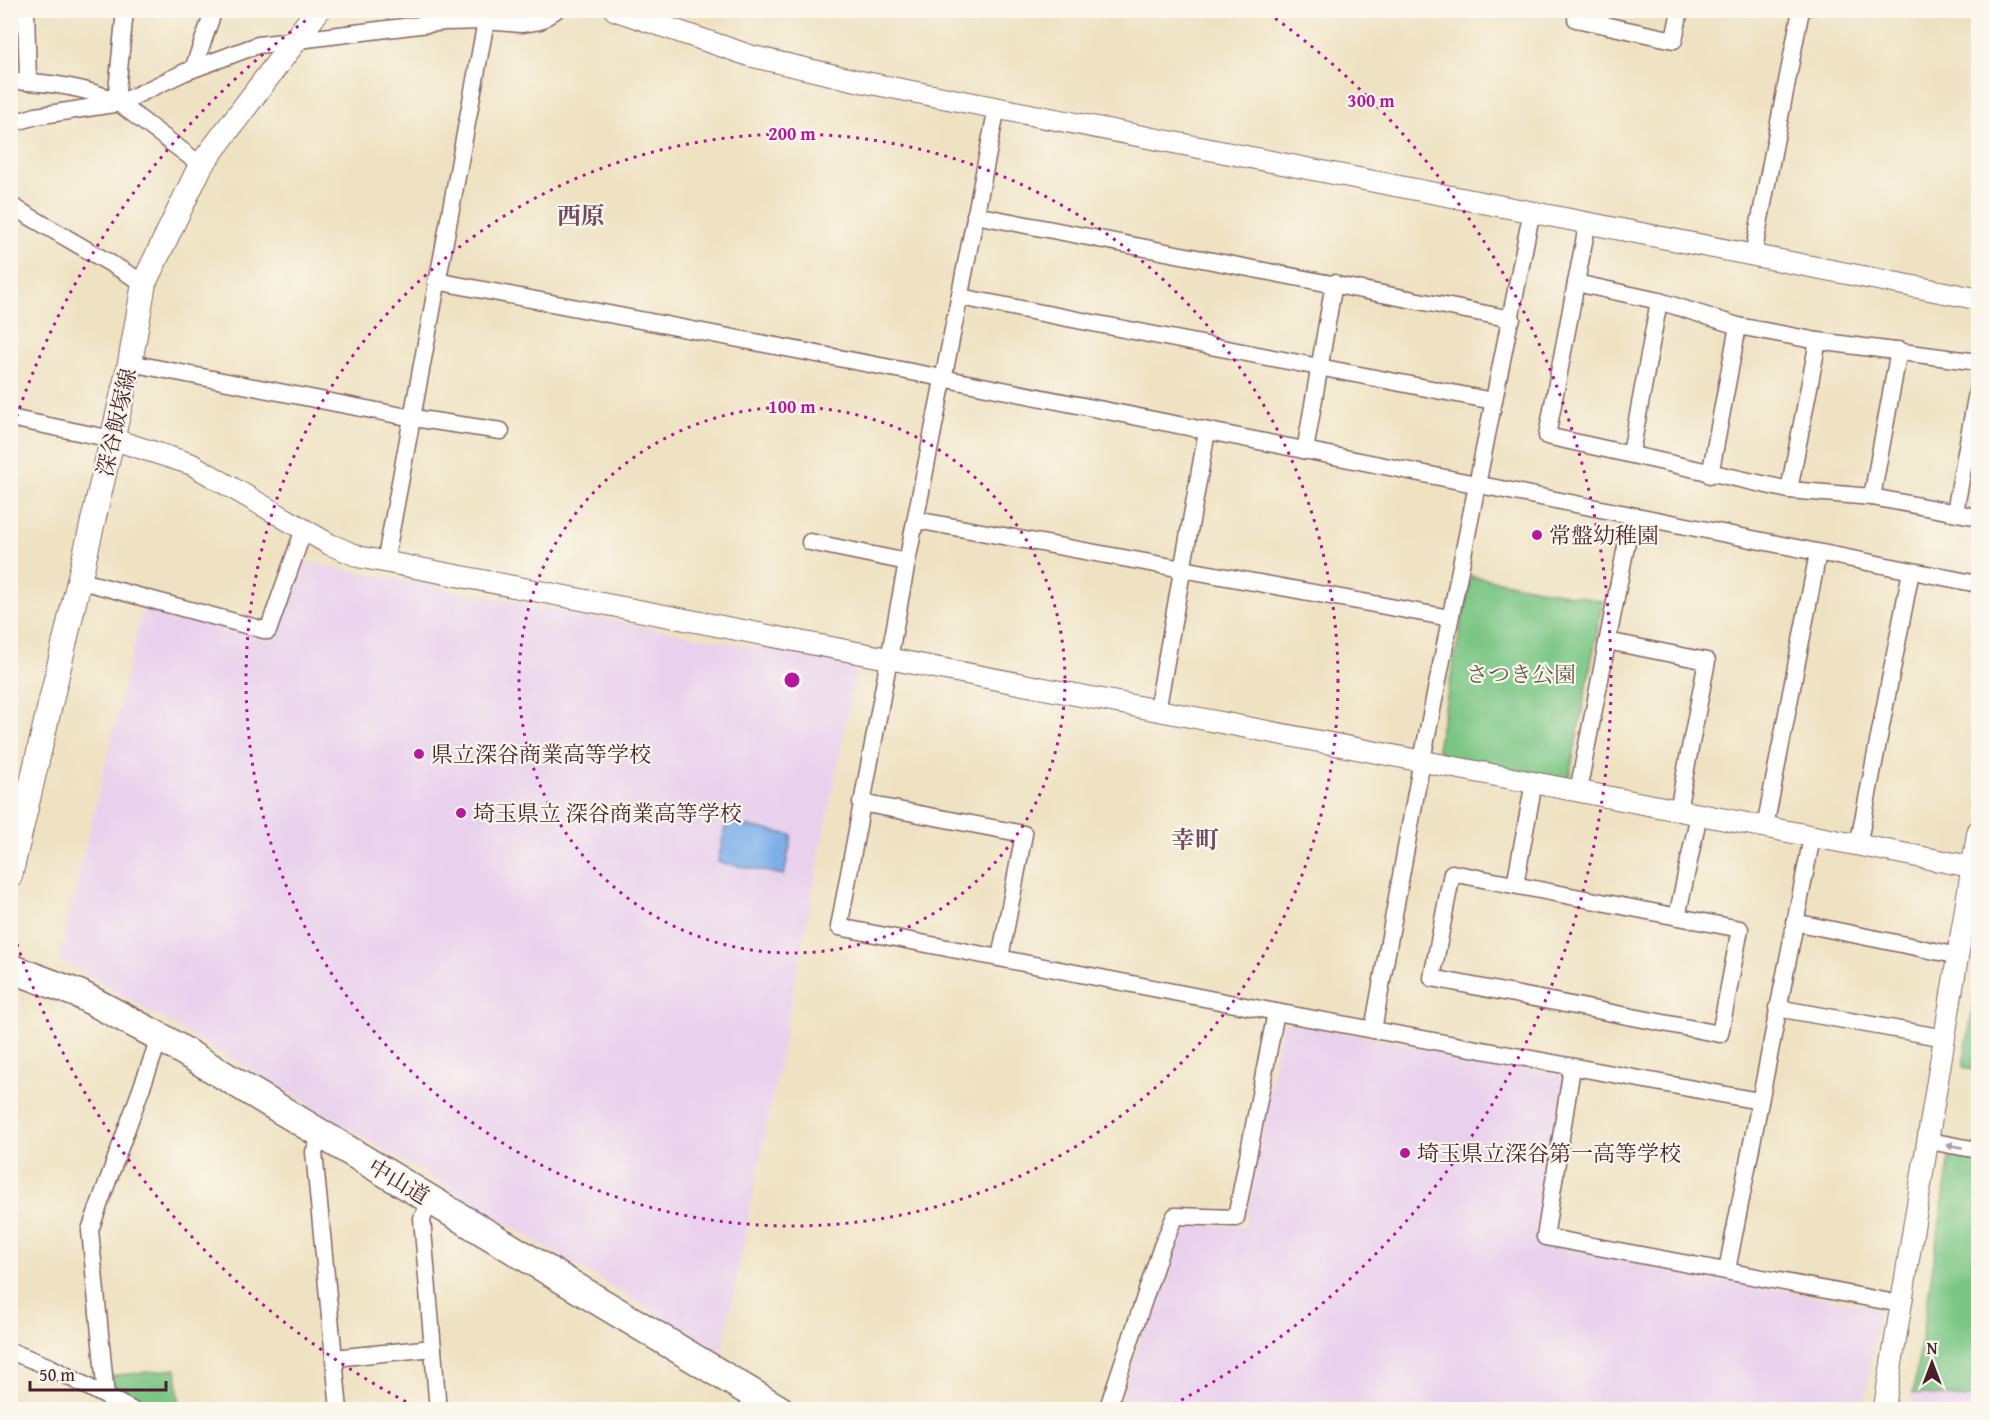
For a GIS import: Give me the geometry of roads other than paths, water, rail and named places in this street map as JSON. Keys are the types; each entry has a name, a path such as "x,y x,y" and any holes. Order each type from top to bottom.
{"highway":[{"name":"中山道","path":"10,968 79,994 160,1037 780,1410"}],"main road":[{"name":"深谷飯塚線","path":"10,876 54,696 78,579 130,363 144,283 201,165 318,10"}],"street":[{"path":"26,10 28,82"},
{"path":"118,102 125,10"},
{"path":"193,69 214,10"},
{"path":"10,124 36,116 118,102 193,69 258,45 393,27 486,21 521,24 540,21 556,10"},
{"path":"615,10 751,56 863,82 1532,210 1978,299"},
{"path":"1578,10 1576,20 1674,40 1680,10"},
{"path":"1753,255 1801,10"},
{"path":"386,562 436,281 486,21"},
{"path":"10,81 102,95 118,102 201,165"},
{"path":"997,107 907,562 839,927 1572,1068 1759,1101"},
{"path":"10,205 144,283"},
{"path":"1373,1030 1422,760 1532,210"},
{"path":"975,215 1512,319"},
{"path":"1588,221 1547,436 1631,453 1710,475 1788,490 1872,497 1978,517"},
{"path":"436,281 1978,584"},
{"path":"1305,451 1334,283"},
{"path":"1576,283 1659,301 1738,326 1818,341 1978,362"},
{"path":"960,297 1493,401"},
{"path":"1631,453 1659,301"},
{"path":"1710,475 1738,326"},
{"path":"1788,490 1818,341"},
{"path":"1872,497 1899,350"},
{"path":"130,363 413,418 501,431"},
{"path":"1955,512 1978,387"},
{"path":"10,418 112,439 191,464 344,552 386,562 1976,868"},
{"path":"1157,712 1207,431"},
{"path":"1578,791 1632,516"},
{"path":"916,520 1450,618"},
{"path":"78,579 268,631 304,529"},
{"path":"810,542 907,562"},
{"path":"1765,827 1818,553"},
{"path":"1858,846 1911,571"},
{"path":"1607,641 1707,661 1678,810"},
{"path":"1515,885 1534,782"},
{"path":"861,803 1024,834 1000,958"},
{"path":"1677,917 1699,814"},
{"path":"1884,1410 1945,1038 1976,868 1978,831"},
{"path":"1727,1270 1812,837"},
{"path":"1452,873 1515,885 1740,929 1720,1034 1432,978 1452,873"},
{"path":"1794,922 1959,956"},
{"path":"1778,1008 1945,1038"},
{"path":"1107,1410 1162,1246 1176,1216 1236,1218 1276,1012"},
{"path":"106,1395 90,1230 160,1037"},
{"path":"1572,1068 1545,1237 1901,1304"},
{"path":"323,1135 314,1152 339,1410"},
{"path":"1929,1141 1978,1150"},
{"path":"432,1201 422,1218 438,1410"},
{"path":"334,1358 433,1348"},
{"path":"10,1351 50,1367 132,1410"}],"water":[{"path":"726,822 792,835 784,875 718,862"}],"place":[{"name":"常盤幼稚園","path":"1537,535"},
{"name":"県立深谷商業高等学校","path":"419,754"},
{"name":"埼玉県立 深谷商業高等学校","path":"461,813"},
{"name":"埼玉県立深谷第一高等学校","path":"1405,1153"}],"district":[{"name":"西原","path":"581,215"},
{"name":"幸町","path":"1195,839"}],"park label":[{"name":"さつき公園","path":"1521,674"}]}
